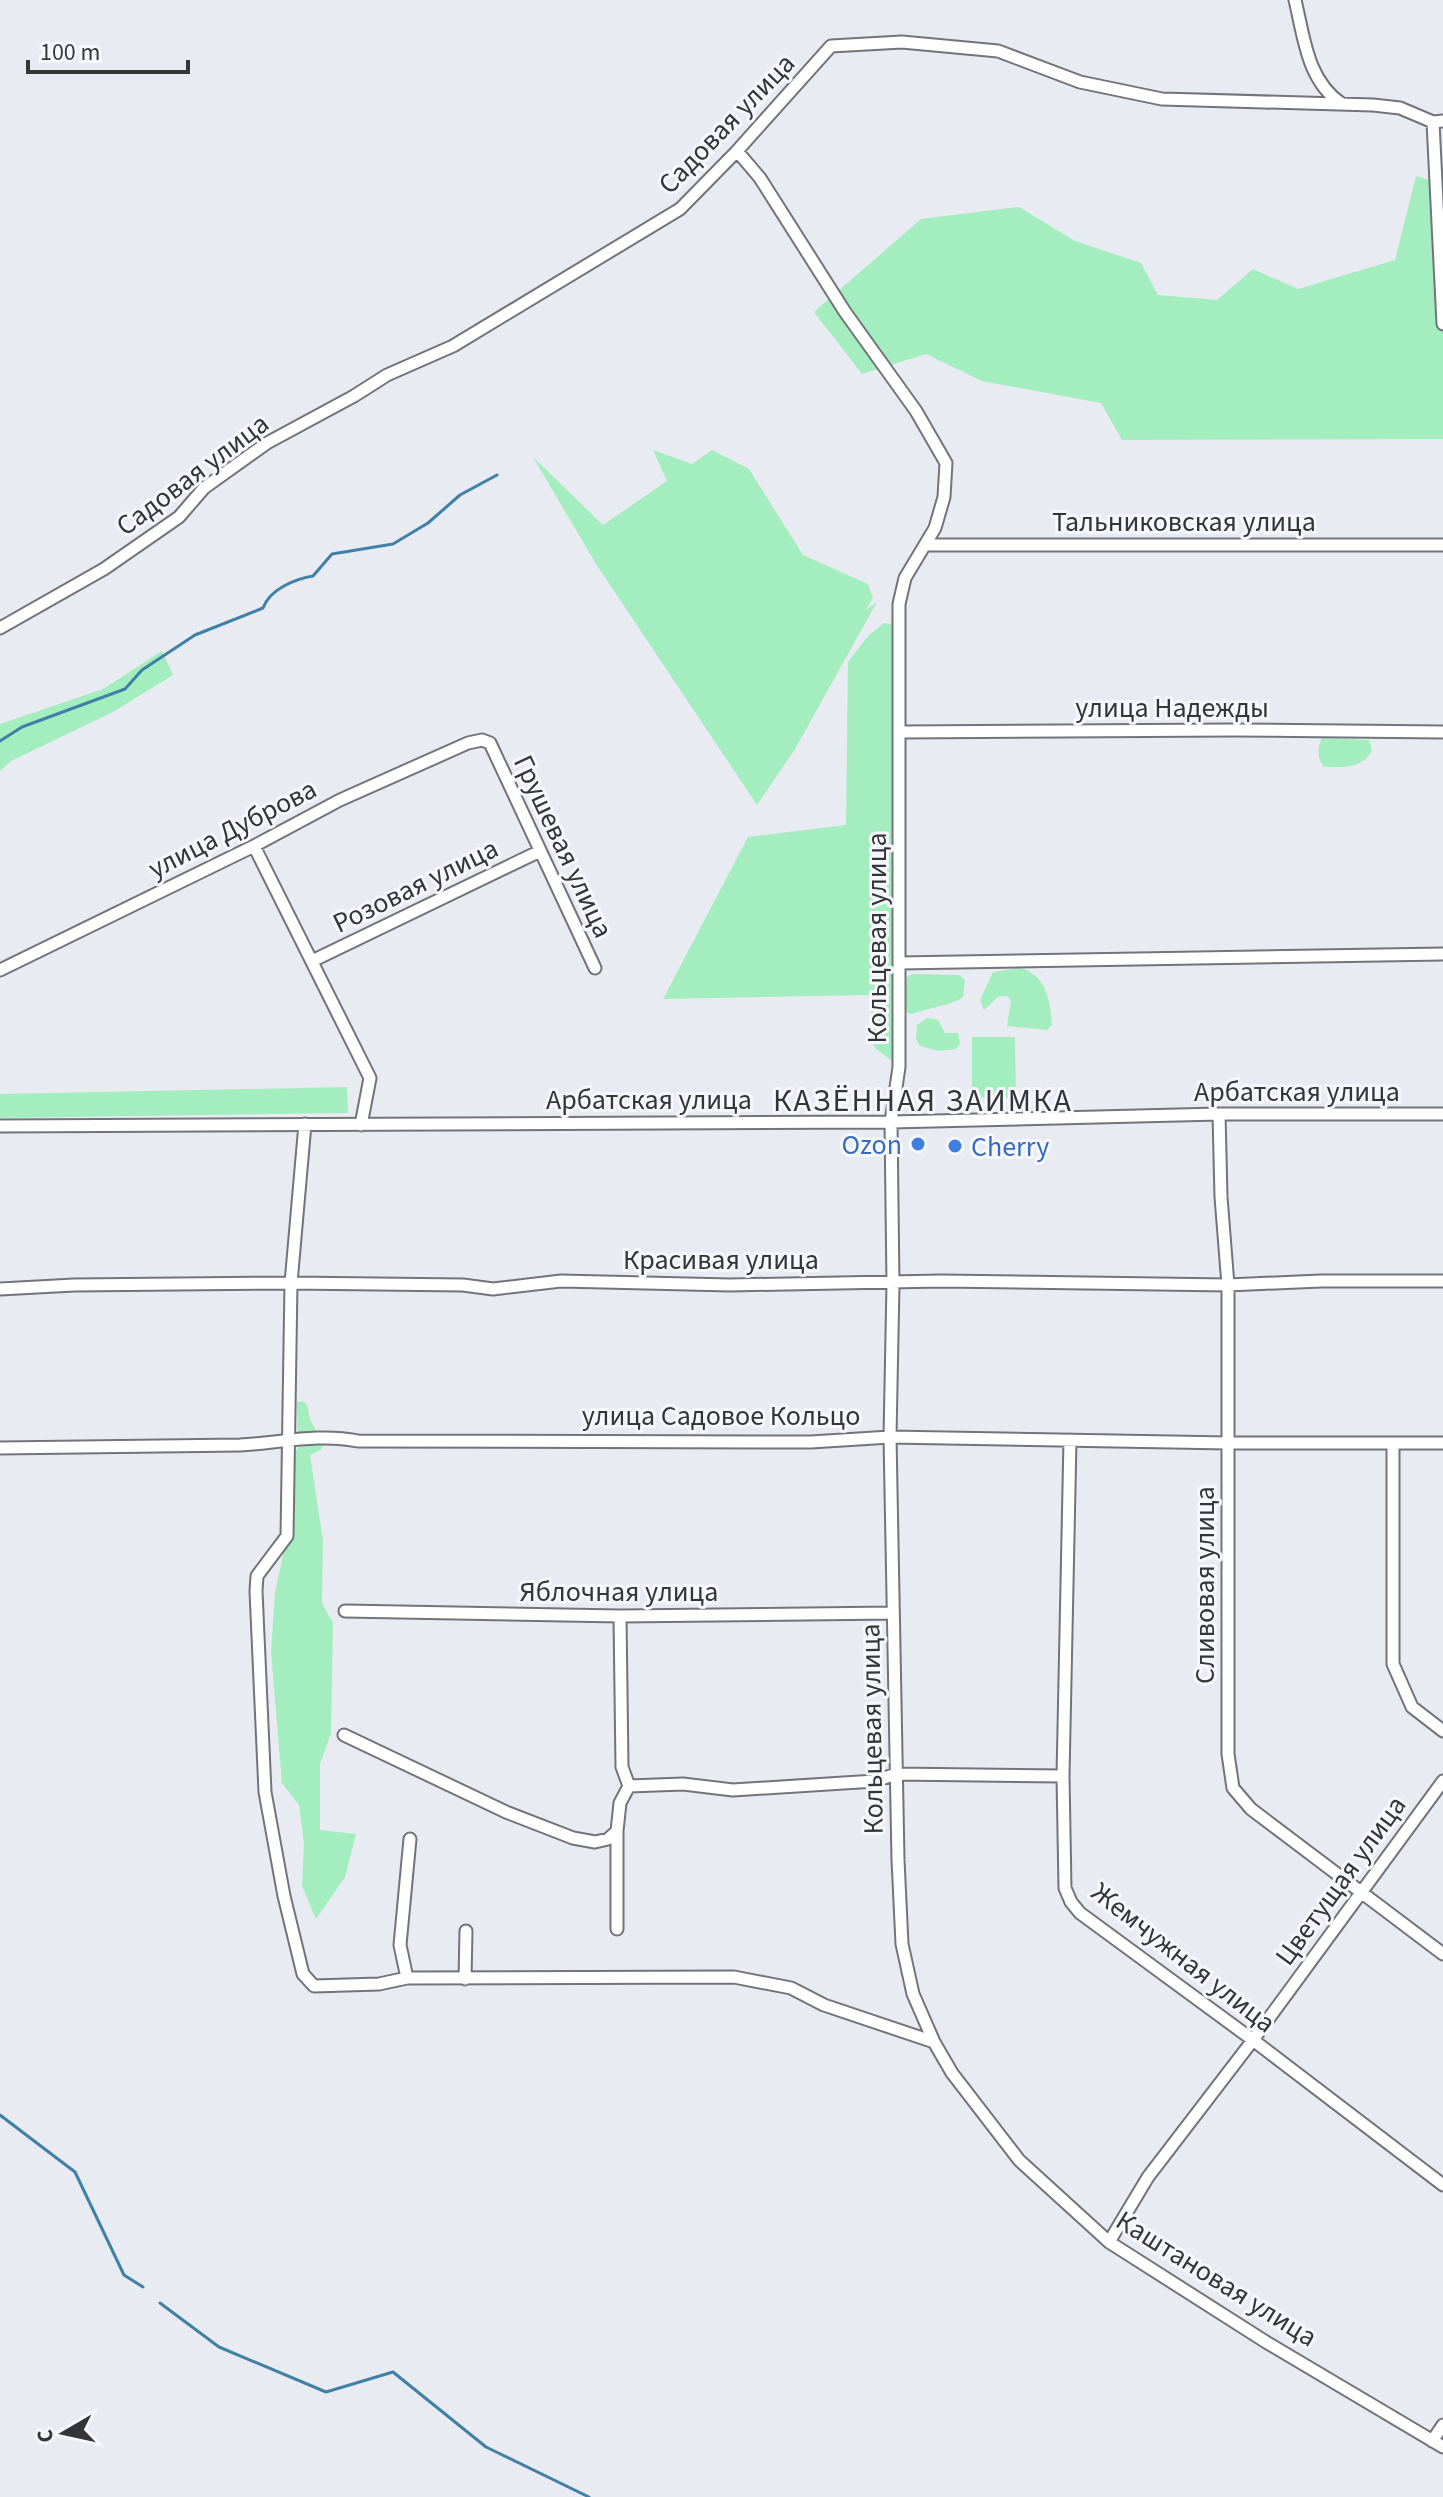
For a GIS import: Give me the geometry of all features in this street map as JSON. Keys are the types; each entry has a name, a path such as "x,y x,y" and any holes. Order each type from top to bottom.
{"street":[{"path":"1295,0 1310,63 1320,82 1333,98 1343,104"},
{"name":"Садовая улица","path":"0,628 104,569 154,535 179,517 204,488 267,443 387,375 453,346 680,209 831,46 902,42 998,51 1080,82 1162,99 1400,108 1440,120"},
{"path":"1440,120 1443,324"},
{"name":"Кольцевая улица","path":"737,151 760,178 845,312 916,411 946,463 944,497 935,528 905,578 899,604 899,1067 891,1122 893,1284 890,1437 902,1944 913,1994 934,2042"},
{"name":"Тальниковская улица","path":"926,545 1443,545"},
{"name":"улица Надежды","path":"901,732 1443,732"},
{"name":"улица Дуброва","path":"0,970 254,846 340,800 468,743 482,740 490,743"},
{"name":"Грушевая улица","path":"490,743 538,852 595,968"},
{"path":"254,846 370,1078 361,1125"},
{"name":"Розовая улица","path":"312,961 538,852"},
{"path":"899,963 1443,954"},
{"name":"Арбатская улица","path":"2,1128 891,1122 1219,1114 1443,1114"},
{"name":"Сливовая улица","path":"1219,1114 1228,1285 1228,1754 1233,1788 1251,1809 1443,1954"},
{"path":"305,1124 291,1283 287,1536 257,1576 256,1591 265,1792 284,1896 303,1974 314,1986 379,1984 407,1978 612,1976 746,1979 791,1988 824,2005 934,2042"},
{"name":"Красивая улица","path":"0,1289 74,1285 291,1283 463,1285 493,1289 561,1281 730,1285 941,1281 1228,1285 1443,1281"},
{"name":"улица Садовое Кольцо","path":"0,1448 240,1445 267,1444 290,1438 339,1437 358,1441 749,1442 890,1437 1443,1443"},
{"name":"Жемчужная улица","path":"1070,1440 1063,1776 1065,1888 1071,1902 1080,1913 1443,2185"},
{"path":"1393,1444 1393,1664 1412,1707 1443,1731"},
{"name":"Яблочная улица","path":"345,1611 620,1616 893,1613"},
{"path":"617,1929 617,1831 620,1803 629,1786 622,1767 620,1616"},
{"path":"344,1735 506,1812 573,1838 595,1842 608,1839 617,1831"},
{"path":"629,1786 683,1784 733,1790 875,1781 896,1774 1063,1776"},
{"name":"Цветущая улица","path":"1109,2242 1148,2177 1443,1781"},
{"path":"407,1978 400,1945 410,1839"},
{"path":"465,1979 466,1931"},
{"name":"Каштановая улица","path":"934,2042 952,2073 1019,2160 1109,2242 1266,2342 1443,2447"},
{"path":"1432,2441 1443,2425"}],"green space":[{"path":"1416,176 1443,184 1443,439 1122,440 1101,403 982,381 926,354 862,374 814,312 921,219 1019,207 1075,241 1141,263 1158,295 1217,300 1253,269 1298,289 1395,260"},
{"path":"653,450 692,464 712,450 749,469 803,555 868,584 873,598 866,610 877,602 795,749 757,805 596,564 533,457 603,525 667,481"},
{"path":"884,623 891,624 895,630 893,1062 874,1047 870,995 663,999 748,837 846,825 848,662 868,636"},
{"path":"162,651 173,675 113,712 11,761 0,771 0,724 103,689"},
{"path":"1322,738 1369,740 1372,750 1358,764 1324,767 1318,753"},
{"path":"1021,968 1037,977 1046,990 1052,1025 1047,1030 1007,1026 1011,1000 1007,996 998,997 984,1010 980,1000 993,972"},
{"path":"912,974 960,975 965,981 963,997 907,1013 904,996 907,977"},
{"path":"927,1018 938,1020 945,1033 958,1033 960,1044 956,1049 939,1051 920,1046 916,1039 917,1025"},
{"path":"972,1037 1015,1037 1016,1098 972,1098"},
{"path":"347,1087 348,1113 0,1118 0,1094"},
{"path":"297,1402 307,1405 310,1419 323,1445 321,1450 310,1455 323,1541 322,1603 333,1623 331,1733 320,1764 320,1830 356,1834 345,1877 316,1919 302,1886 304,1844 299,1805 282,1783 271,1652 275,1593 287,1536 293,1454 298,1448"}],"waterway":[{"path":"0,741 22,727 125,689 142,670 195,635 263,608 271,595 284,586 313,576 332,554 393,544 428,523 460,495 497,475"},
{"path":"0,2115 75,2172 124,2275 143,2287"},
{"path":"160,2303 219,2347 326,2392 393,2372 486,2447 589,2497"}],"place":[{"name":"Ozon","path":"918,1144"},
{"name":"Cherry","path":"955,1146"}],"district":[{"name":"КАЗЁННАЯ ЗАИМКА","path":"923,1100"}]}
